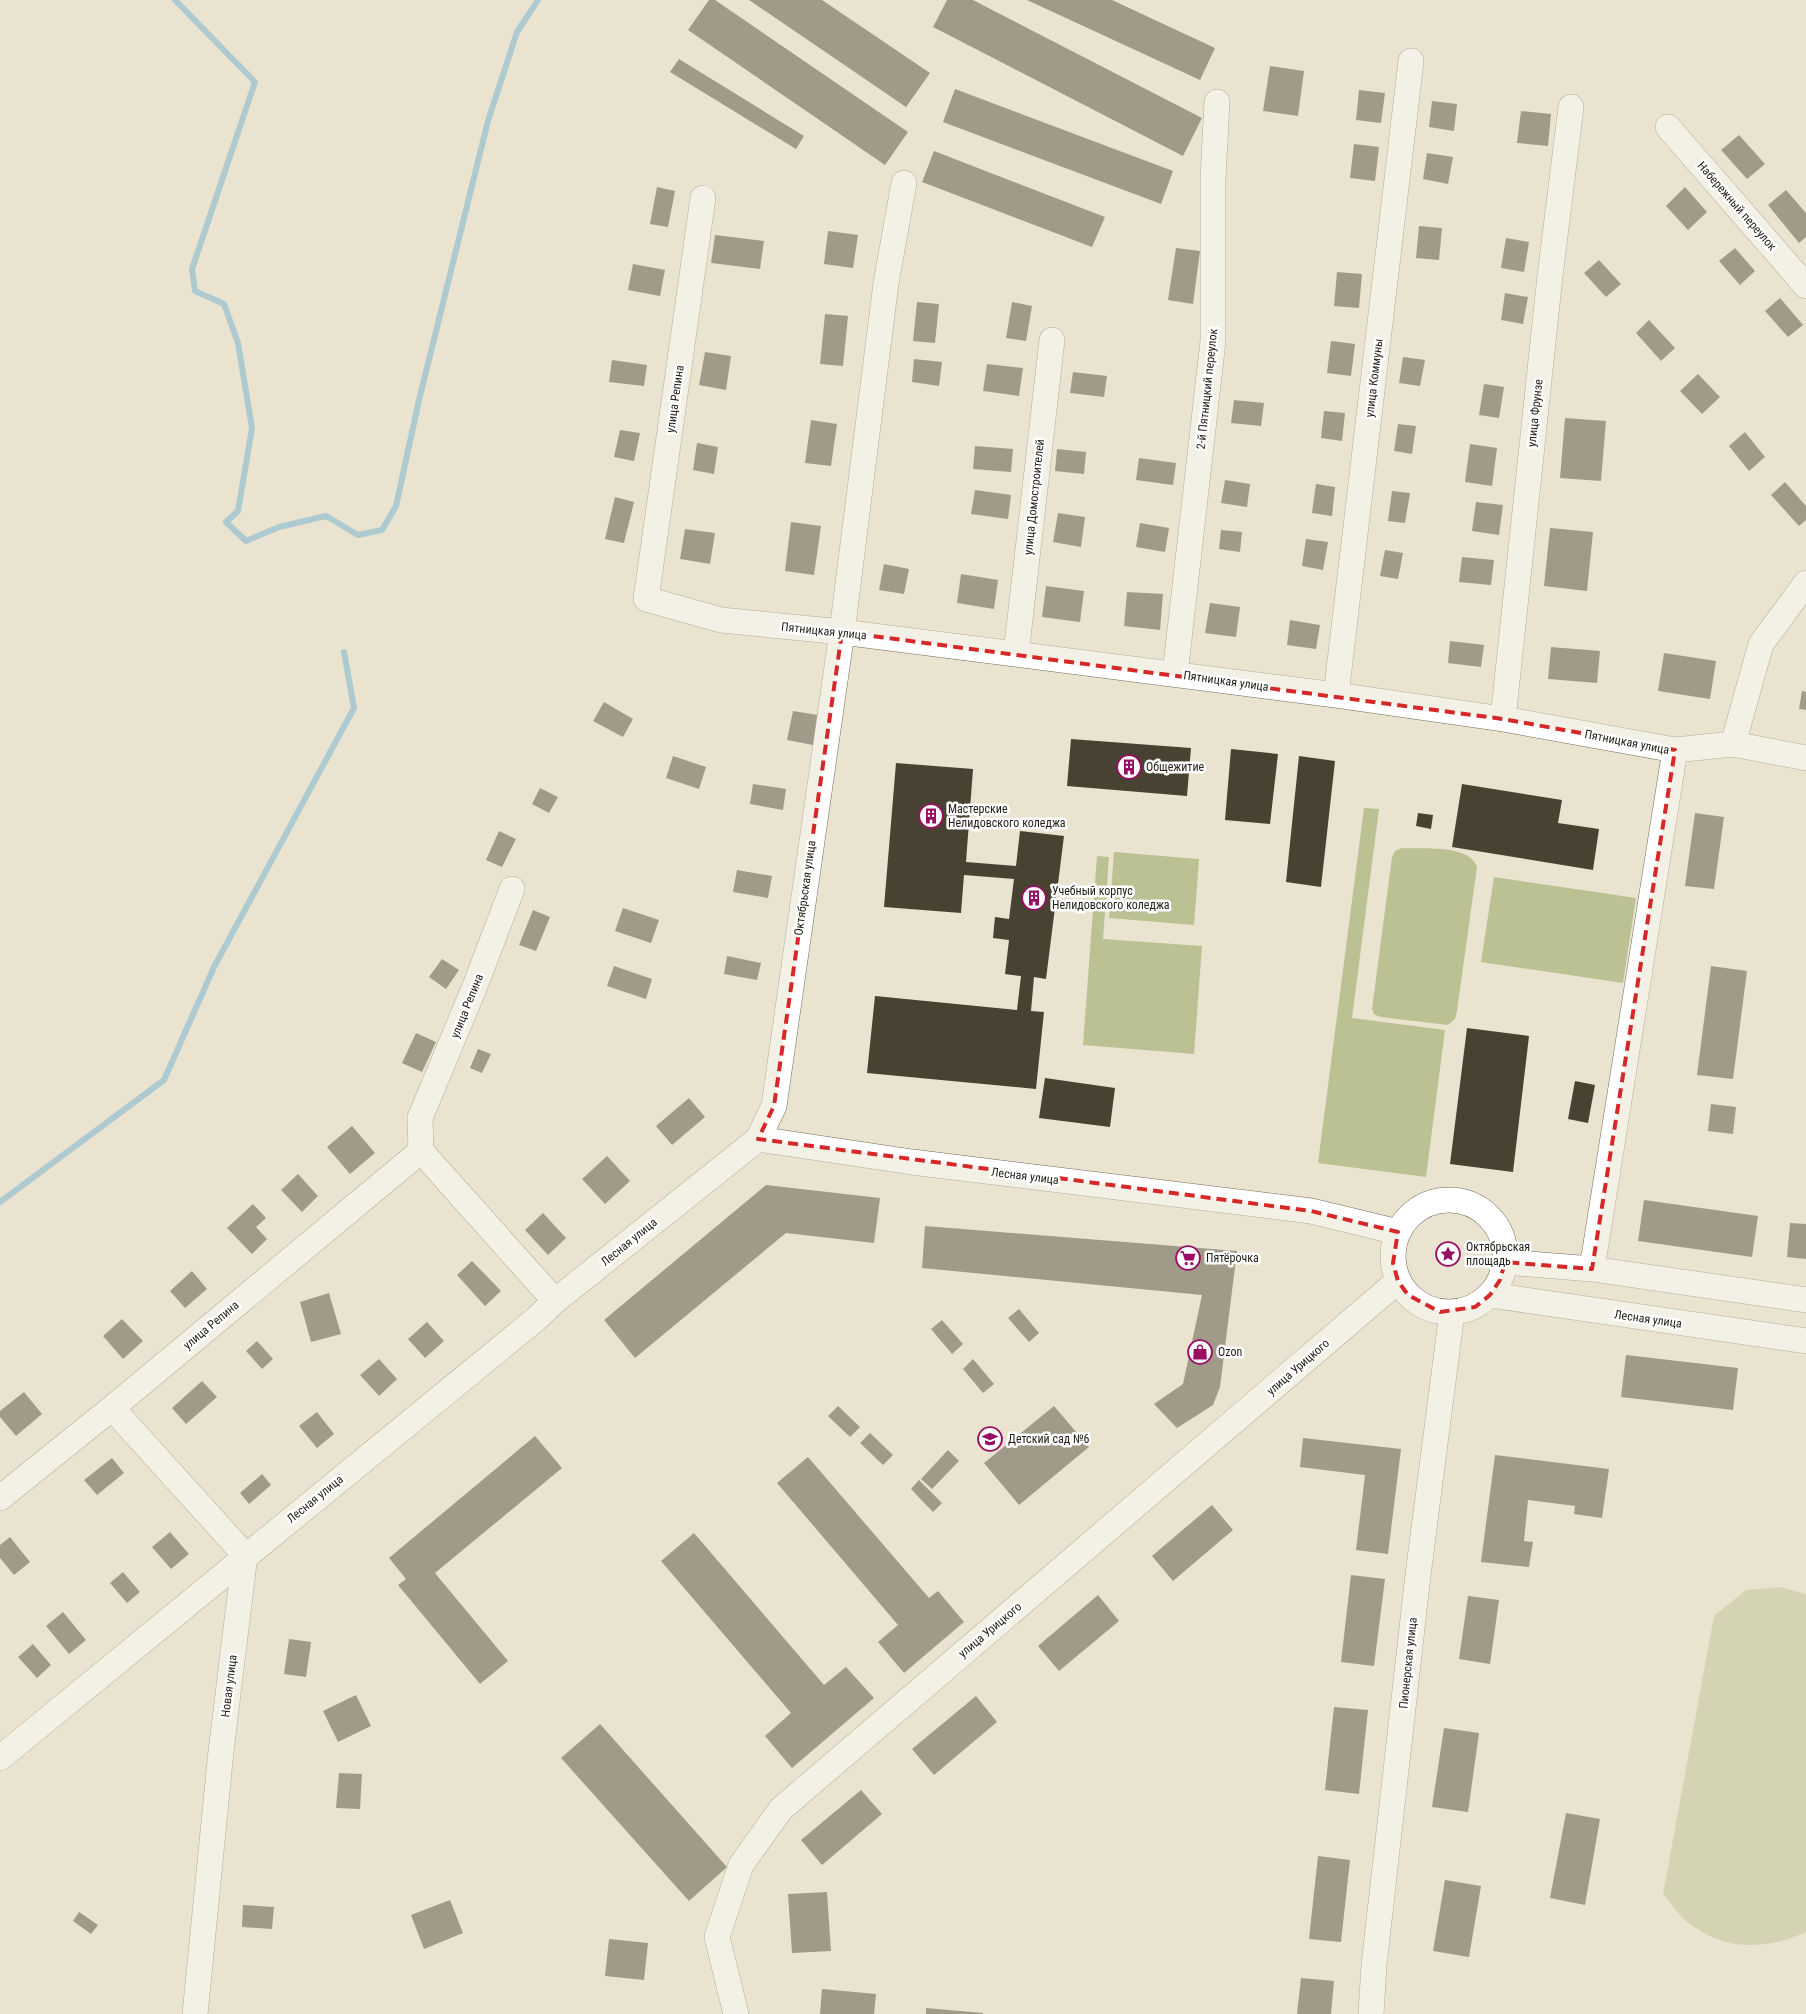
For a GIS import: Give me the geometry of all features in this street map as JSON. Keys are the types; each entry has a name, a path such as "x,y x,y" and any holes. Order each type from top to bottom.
{"street":[{"name":"улица Коммуны","path":"1336,695 1411,62"},
{"name":"2-й Пятницкий переулок","path":"1175,674 1213,341 1213,178 1217,102"},
{"name":"улица Фрунзе","path":"1503,718 1549,286 1572,107"},
{"name":"Набережный переулок","path":"1668,127 1806,286"},
{"name":"Октябрьская улица","path":"758,1139 774,1106 842,632 886,283 904,183"},
{"name":"улица Репина","path":"646,599 703,198"},
{"name":"улица Домостроителей","path":"1016,654 1052,340"},
{"path":"1733,744 1762,644 1806,583"},
{"name":"Пятницкая улица","path":"646,599 721,620 842,632 1336,695 1503,718 1675,750 1733,744 1806,758"},
{"path":"1592,1269 1675,750"},
{"name":"улица Репина","path":"0,1498 112,1408 421,1151 420,1118 475,986 512,889"},
{"name":"Лесная улица","path":"0,1758 245,1555 536,1319 555,1301 758,1139 912,1162 1311,1211 1398,1232"},
{"path":"421,1151 555,1301"},
{"path":"1448,1200 1467,1203 1484,1212 1496,1226 1504,1243 1505,1262 1500,1280 1490,1295 1475,1306 1452,1312 1440,1312 1422,1306 1408,1295 1398,1280 1393,1263 1394,1244 1398,1232 1413,1212 1430,1203 1448,1200"},
{"path":"1505,1262 1592,1269 1806,1300"},
{"name":"улица Урицкого","path":"736,2014 717,1937 741,1865 781,1809 1398,1280"},
{"name":"Лесная улица","path":"1490,1295 1806,1341"},
{"name":"Пионерская улица","path":"1372,2014 1374,1965 1418,1575 1452,1312"},
{"path":"112,1408 245,1555"},
{"name":"Новая улица","path":"195,2014 221,1751 245,1555"}],"highlighted area":[{"path":"842,632 1503,719 1675,750 1592,1269 1505,1262 1500,1280 1490,1295 1475,1307 1440,1312 1408,1295 1398,1281 1393,1263 1398,1232 1311,1211 758,1139 774,1106"}],"green space":[{"path":"1364,808 1379,809 1352,1018 1445,1030 1426,1177 1318,1163"},
{"path":"1402,848 1433,848 1456,851 1465,854 1473,860 1477,867 1457,1011 1455,1019 1448,1025 1380,1017 1374,1014 1372,1009 1392,857 1395,851"},
{"path":"1114,852 1199,859 1194,925 1109,918"},
{"path":"1097,856 1109,857 1103,939 1202,946 1194,1054 1083,1045"},
{"path":"1494,877 1636,898 1623,983 1481,962"},
{"path":"1780,1587 1806,1594 1806,1932 1775,1943 1744,1945 1729,1943 1700,1931 1683,1918 1663,1894 1714,1616 1746,1590"}],"building":[{"path":"709,0 715,0 908,132 885,165 688,30"},
{"path":"749,0 822,0 930,73 906,107"},
{"path":"947,0 973,0 1202,118 1183,156 933,27"},
{"path":"1027,0 1112,0 1215,48 1200,80"},
{"path":"679,59 804,136 796,149 670,72"},
{"path":"1270,66 1304,71 1298,116 1263,111"},
{"path":"955,89 1173,171 1161,204 943,122"},
{"path":"1359,90 1385,93 1381,123 1356,120"},
{"path":"1432,101 1457,104 1454,131 1429,127"},
{"path":"1521,111 1551,114 1548,146 1517,143"},
{"path":"1739,135 1765,164 1747,179 1721,150"},
{"path":"1354,144 1379,147 1375,181 1350,178"},
{"path":"934,151 1105,217 1092,247 922,182"},
{"path":"1427,153 1453,157 1448,184 1423,179"},
{"path":"657,187 675,191 668,227 650,224"},
{"path":"1685,187 1707,212 1688,230 1666,206"},
{"path":"1786,190 1806,213 1806,237 1799,243 1768,205"},
{"path":"1419,226 1442,228 1439,260 1416,258"},
{"path":"828,231 858,235 853,268 824,264"},
{"path":"715,235 764,241 760,269 711,263"},
{"path":"1506,238 1529,242 1524,272 1501,268"},
{"path":"1176,248 1200,251 1193,304 1168,300"},
{"path":"1735,248 1755,271 1740,285 1719,261"},
{"path":"1599,260 1621,284 1606,297 1584,273"},
{"path":"633,264 665,270 660,296 628,290"},
{"path":"1337,272 1362,274 1359,308 1334,306"},
{"path":"1505,293 1528,297 1523,324 1501,320"},
{"path":"1780,298 1803,325 1788,337 1765,311"},
{"path":"917,302 939,304 935,343 913,341"},
{"path":"1012,302 1032,306 1026,341 1006,338"},
{"path":"825,314 848,316 843,366 820,364"},
{"path":"1649,320 1675,348 1661,361 1636,333"},
{"path":"1331,341 1355,344 1351,376 1327,373"},
{"path":"705,352 731,356 726,390 699,385"},
{"path":"1403,357 1425,360 1420,386 1399,383"},
{"path":"914,359 942,362 939,386 912,382"},
{"path":"612,360 647,365 644,386 609,382"},
{"path":"987,364 1023,368 1019,396 983,391"},
{"path":"1073,372 1107,376 1104,397 1070,393"},
{"path":"1698,374 1720,397 1702,414 1680,391"},
{"path":"1484,384 1504,387 1499,418 1479,415"},
{"path":"1234,400 1264,403 1261,426 1231,423"},
{"path":"1324,411 1345,413 1342,441 1321,438"},
{"path":"1565,418 1606,421 1601,481 1560,478"},
{"path":"811,420 837,424 831,466 805,463"},
{"path":"1398,424 1416,426 1412,454 1394,451"},
{"path":"620,430 640,433 634,461 614,457"},
{"path":"1745,432 1765,457 1749,471 1729,446"},
{"path":"697,443 718,447 714,474 693,470"},
{"path":"1470,444 1497,448 1492,486 1465,482"},
{"path":"975,446 1013,449 1011,472 973,469"},
{"path":"1057,449 1086,452 1084,474 1055,471"},
{"path":"1139,458 1176,463 1173,485 1136,480"},
{"path":"1225,480 1250,484 1247,507 1221,503"},
{"path":"1785,482 1806,506 1806,520 1799,526 1771,495"},
{"path":"1316,484 1335,487 1332,516 1312,513"},
{"path":"975,490 1011,495 1008,519 971,514"},
{"path":"1392,491 1410,493 1405,523 1388,521"},
{"path":"615,497 634,502 624,543 605,539"},
{"path":"1476,502 1503,505 1499,535 1472,531"},
{"path":"1058,513 1085,517 1081,547 1053,542"},
{"path":"791,522 821,526 814,575 785,571"},
{"path":"1140,523 1169,528 1165,552 1136,547"},
{"path":"1550,528 1593,532 1587,591 1544,586"},
{"path":"685,529 715,533 710,564 680,559"},
{"path":"1221,530 1242,532 1240,552 1219,549"},
{"path":"1306,539 1328,542 1323,570 1302,566"},
{"path":"1385,550 1403,553 1398,579 1380,576"},
{"path":"1462,557 1494,560 1491,585 1459,582"},
{"path":"884,564 909,569 904,594 879,590"},
{"path":"961,574 998,580 994,609 957,603"},
{"path":"1046,586 1084,591 1080,622 1042,617"},
{"path":"1127,592 1163,594 1160,630 1124,626"},
{"path":"1210,603 1240,607 1236,637 1205,633"},
{"path":"1290,620 1320,625 1316,649 1287,645"},
{"path":"1450,641 1484,645 1481,667 1448,663"},
{"path":"1551,647 1600,651 1597,683 1548,679"},
{"path":"1664,653 1716,661 1710,699 1658,691"},
{"path":"1802,691 1806,692 1806,710 1799,709"},
{"path":"604,702 633,719 623,737 593,721"},
{"path":"793,711 818,715 813,745 787,740"},
{"name":"Общежитие","path":"1071,739 1191,748 1187,796 1067,786"},
{"path":"1231,749 1278,754 1270,824 1225,820"},
{"path":"673,756 706,767 699,789 666,778"},
{"path":"1299,756 1335,761 1321,887 1286,882"},
{"path":"896,763 973,769 966,862 1016,866 1020,831 1064,836 1046,979 1034,977 1031,1011 1044,1012 1036,1089 867,1073 875,996 1017,1010 1021,976 1005,974 1009,940 993,938 995,917 1009,919 1014,879 964,875 961,913 884,907"},
{"path":"753,784 786,789 783,810 750,804"},
{"path":"1462,784 1562,800 1558,823 1599,829 1593,870 1452,847"},
{"path":"540,788 558,797 549,813 532,804"},
{"path":"1418,813 1433,815 1431,829 1416,826"},
{"path":"1695,813 1724,817 1714,889 1685,886"},
{"path":"499,831 516,839 502,867 486,860"},
{"path":"737,870 772,876 768,898 733,892"},
{"path":"623,908 659,920 651,943 615,931"},
{"path":"533,910 550,917 536,951 519,945"},
{"path":"727,956 761,963 757,980 724,974"},
{"path":"442,959 459,970 446,989 429,977"},
{"path":"614,966 652,979 646,999 607,986"},
{"path":"1711,966 1747,971 1733,1079 1697,1075"},
{"path":"1467,1028 1529,1036 1513,1172 1450,1164"},
{"path":"416,1033 436,1042 422,1072 402,1063"},
{"path":"478,1049 491,1054 482,1073 470,1068"},
{"path":"1045,1078 1115,1088 1110,1127 1039,1118"},
{"path":"1575,1081 1595,1085 1588,1123 1568,1119"},
{"path":"689,1098 705,1117 672,1145 656,1126"},
{"path":"1711,1104 1736,1107 1733,1134 1708,1131"},
{"path":"352,1126 375,1153 350,1174 327,1147"},
{"path":"607,1156 630,1181 605,1204 582,1179"},
{"path":"298,1174 318,1196 302,1212 281,1190"},
{"path":"766,1185 880,1198 874,1243 786,1233 635,1358 604,1320"},
{"path":"1644,1200 1758,1216 1752,1257 1638,1241"},
{"path":"253,1204 266,1218 256,1227 267,1239 252,1254 227,1228"},
{"path":"543,1213 566,1238 548,1255 525,1230"},
{"path":"1790,1223 1806,1224 1806,1259 1787,1257"},
{"path":"925,1226 1237,1251 1220,1387 1213,1405 1177,1428 1154,1404 1183,1384 1202,1295 922,1268"},
{"path":"472,1261 501,1291 485,1306 457,1275"},
{"path":"192,1271 207,1289 185,1308 170,1291"},
{"path":"329,1293 341,1334 311,1342 300,1302"},
{"path":"1019,1309 1039,1333 1029,1342 1008,1318"},
{"path":"122,1319 143,1341 123,1359 103,1336"},
{"path":"942,1320 963,1344 952,1354 931,1329"},
{"path":"427,1322 444,1341 425,1358 408,1339"},
{"path":"257,1341 273,1359 262,1369 246,1351"},
{"path":"1626,1355 1738,1368 1733,1410 1621,1397"},
{"path":"379,1359 397,1379 379,1396 360,1375"},
{"path":"973,1359 994,1384 983,1393 963,1369"},
{"path":"202,1381 217,1397 186,1424 172,1408"},
{"path":"24,1392 42,1414 16,1436 0,1417 0,1411"},
{"path":"838,1406 860,1427 850,1437 828,1416"},
{"path":"1054,1406 1089,1447 1019,1505 984,1463"},
{"path":"317,1412 334,1434 317,1448 299,1426"},
{"path":"870,1433 893,1455 883,1465 860,1443"},
{"path":"535,1436 562,1468 435,1573 508,1661 480,1684 398,1585 406,1579 389,1558"},
{"path":"1303,1438 1401,1449 1388,1554 1356,1550 1365,1475 1300,1467"},
{"path":"948,1450 959,1461 932,1489 921,1479"},
{"path":"1495,1455 1609,1469 1602,1518 1574,1514 1575,1506 1528,1500 1524,1541 1533,1542 1529,1567 1481,1562"},
{"path":"808,1457 929,1598 938,1591 964,1622 904,1673 878,1642 898,1625 777,1483"},
{"path":"112,1458 124,1473 97,1495 84,1480"},
{"path":"262,1474 271,1485 249,1504 240,1493"},
{"path":"919,1480 942,1503 933,1512 911,1489"},
{"path":"1212,1505 1233,1530 1173,1581 1152,1556"},
{"path":"170,1532 189,1554 171,1569 152,1547"},
{"path":"694,1533 824,1685 846,1667 874,1698 792,1768 765,1736 791,1713 661,1561"},
{"path":"10,1537 30,1562 14,1575 0,1558 0,1545"},
{"path":"123,1572 140,1592 127,1603 110,1583"},
{"path":"1351,1575 1385,1579 1374,1666 1341,1662"},
{"path":"1098,1595 1119,1621 1059,1671 1038,1646"},
{"path":"1468,1596 1499,1600 1490,1664 1459,1659"},
{"path":"63,1612 86,1640 69,1654 46,1626"},
{"path":"289,1639 311,1642 306,1677 284,1674"},
{"path":"33,1644 51,1665 37,1678 18,1657"},
{"path":"356,1695 371,1726 338,1742 323,1711"},
{"path":"976,1696 997,1722 934,1775 912,1749"},
{"path":"1334,1707 1368,1710 1359,1794 1325,1790"},
{"path":"600,1724 727,1867 689,1901 561,1758"},
{"path":"1444,1728 1479,1733 1468,1812 1432,1807"},
{"path":"339,1773 362,1774 360,1809 336,1808"},
{"path":"861,1790 882,1814 822,1865 801,1840"},
{"path":"1566,1813 1600,1819 1585,1905 1550,1898"},
{"path":"1318,1856 1350,1860 1341,1942 1309,1939"},
{"path":"1445,1880 1481,1886 1469,1957 1433,1951"},
{"path":"827,1892 831,1951 792,1953 788,1894"},
{"path":"450,1900 463,1933 424,1949 411,1915"},
{"path":"243,1905 274,1907 272,1929 242,1927"},
{"path":"79,1912 98,1925 91,1934 73,1921"},
{"path":"609,1939 648,1943 644,1980 605,1976"},
{"path":"1301,1978 1334,1981 1331,2014 1297,2014"},
{"path":"822,1989 876,1994 874,2014 820,2014"},
{"path":"926,2008 983,2013 983,2014 926,2014"}],"waterway":[{"path":"175,0 255,82 192,269 195,291 224,304 238,343 252,428 238,511 226,522 246,541 279,527 326,516 358,535 382,530 396,506 419,400 488,121 517,32 538,0"},
{"path":"0,1202 164,1080 214,967 354,708 344,652"}],"place":[{"name":"Общежитие","path":"1129,767"},
{"name":"Мастерские Нелидовского коледжа","path":"931,816"},
{"name":"Учебный корпус Нелидовского коледжа","path":"1034,898"},
{"name":"Октябрьская площадь","path":"1448,1254"},
{"name":"Пятёрочка","path":"1188,1258"},
{"name":"Ozon","path":"1200,1352"},
{"name":"Детский сад №6","path":"990,1439"}]}
